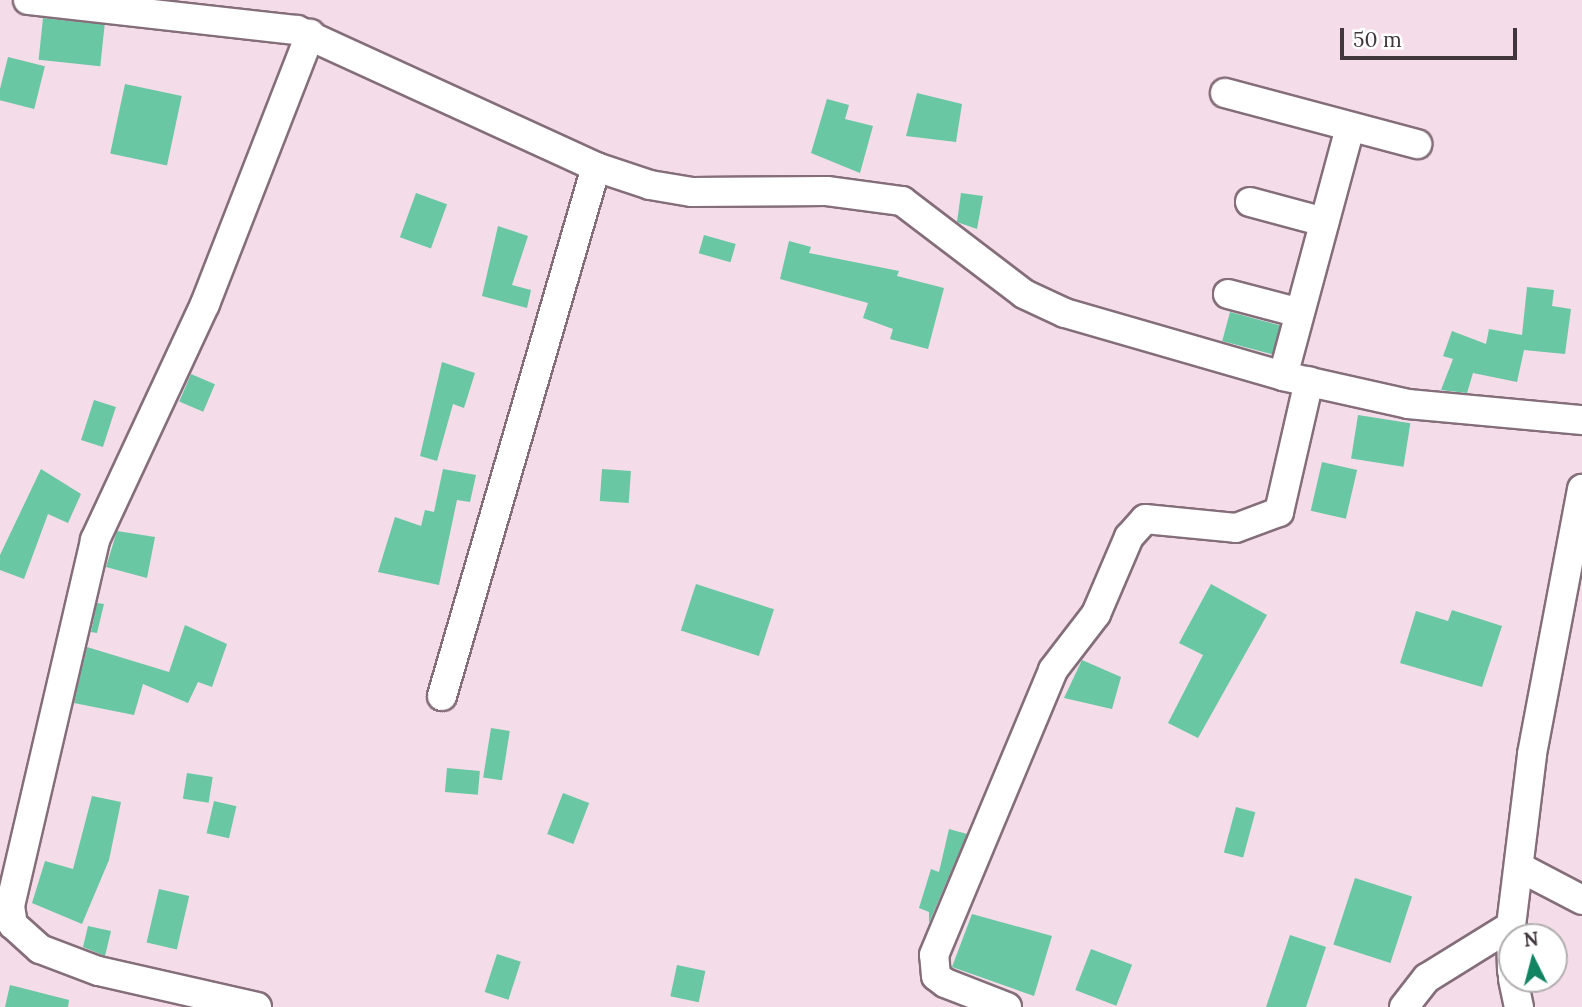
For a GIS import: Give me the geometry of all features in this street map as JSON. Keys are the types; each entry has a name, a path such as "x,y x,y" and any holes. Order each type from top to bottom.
{"street":[{"path":"28,0 265,23 310,34 596,167 692,192 827,191 902,201 1045,305 1296,378 1408,404 1582,419"},
{"path":"257,1007 98,971 11,936 10,906 94,540 205,304 310,34"},
{"path":"1225,93 1418,144"},
{"path":"1007,1007 945,983 936,976 934,955 1053,670 1096,614 1129,537 1145,519 1236,528 1279,512 1296,378 1300,313 1350,127"},
{"path":"442,696 596,167"},
{"path":"1250,202 1324,222"},
{"path":"1228,294 1300,313"},
{"path":"1511,923 1532,754 1582,489"},
{"path":"1519,867 1582,900"},
{"path":"1404,1007 1427,978 1498,934"}],"building":[{"path":"43,18 105,24 100,66 39,60"},
{"path":"8,57 45,66 34,109 0,100"},
{"path":"125,84 182,96 167,166 110,153"},
{"path":"917,93 962,104 956,142 906,136"},
{"path":"827,99 849,105 845,119 873,126 860,173 811,153"},
{"path":"416,193 447,204 431,248 400,237"},
{"path":"961,193 983,196 977,229 957,222"},
{"path":"498,226 528,236 512,285 531,290 527,308 482,296"},
{"path":"704,235 736,244 730,262 699,253"},
{"path":"789,241 811,247 809,253 899,271 897,276 944,288 928,349 890,339 893,329 863,318 868,303 780,279"},
{"path":"1527,287 1554,290 1552,306 1571,309 1565,354 1524,350 1517,382 1473,373 1467,393 1441,390 1453,359 1443,356 1452,331 1486,344 1489,329 1522,335"},
{"path":"1230,312 1280,325 1272,354 1222,341"},
{"path":"442,362 475,373 464,408 453,404 437,461 420,456"},
{"path":"191,374 215,384 203,412 179,402"},
{"path":"94,400 116,407 103,447 81,440"},
{"path":"1358,415 1410,423 1403,467 1351,458"},
{"path":"1322,462 1357,470 1346,519 1311,511"},
{"path":"41,469 81,494 68,523 48,514 24,579 0,570 0,555"},
{"path":"443,469 476,475 470,502 457,500 439,585 378,572 395,517 421,526 425,510 434,512"},
{"path":"602,469 631,471 629,503 600,501"},
{"path":"117,531 155,537 147,578 106,567"},
{"path":"696,584 774,609 759,656 681,631"},
{"path":"1211,584 1267,615 1198,738 1168,723 1203,655 1179,643"},
{"path":"97,603 104,604 97,633 91,632"},
{"path":"1452,610 1502,626 1482,687 1400,663 1416,611 1448,621"},
{"path":"185,625 227,644 212,687 198,682 188,703 143,684 134,715 74,703 87,647 169,672"},
{"path":"1082,660 1121,677 1112,709 1064,698"},
{"path":"491,728 510,731 502,780 483,777"},
{"path":"447,768 480,771 478,795 445,792"},
{"path":"187,773 213,777 209,803 183,799"},
{"path":"563,793 589,803 573,844 547,834"},
{"path":"92,796 121,802 109,860 82,924 32,903 45,861 73,869"},
{"path":"214,801 236,806 229,838 207,833"},
{"path":"1236,807 1255,812 1243,858 1224,852"},
{"path":"949,829 967,834 929,923 929,912 919,908 931,869 939,872"},
{"path":"1355,878 1412,897 1390,963 1333,945"},
{"path":"159,889 189,896 177,950 147,943"},
{"path":"972,914 1052,936 1034,996 952,967"},
{"path":"88,926 111,931 105,956 83,947"},
{"path":"1290,935 1326,947 1306,1007 1266,1007"},
{"path":"1091,949 1132,965 1116,1006 1075,990"},
{"path":"497,954 521,962 508,1000 485,992"},
{"path":"677,965 705,971 699,1002 670,996"},
{"path":"10,985 69,1000 68,1007 5,1007"}]}
